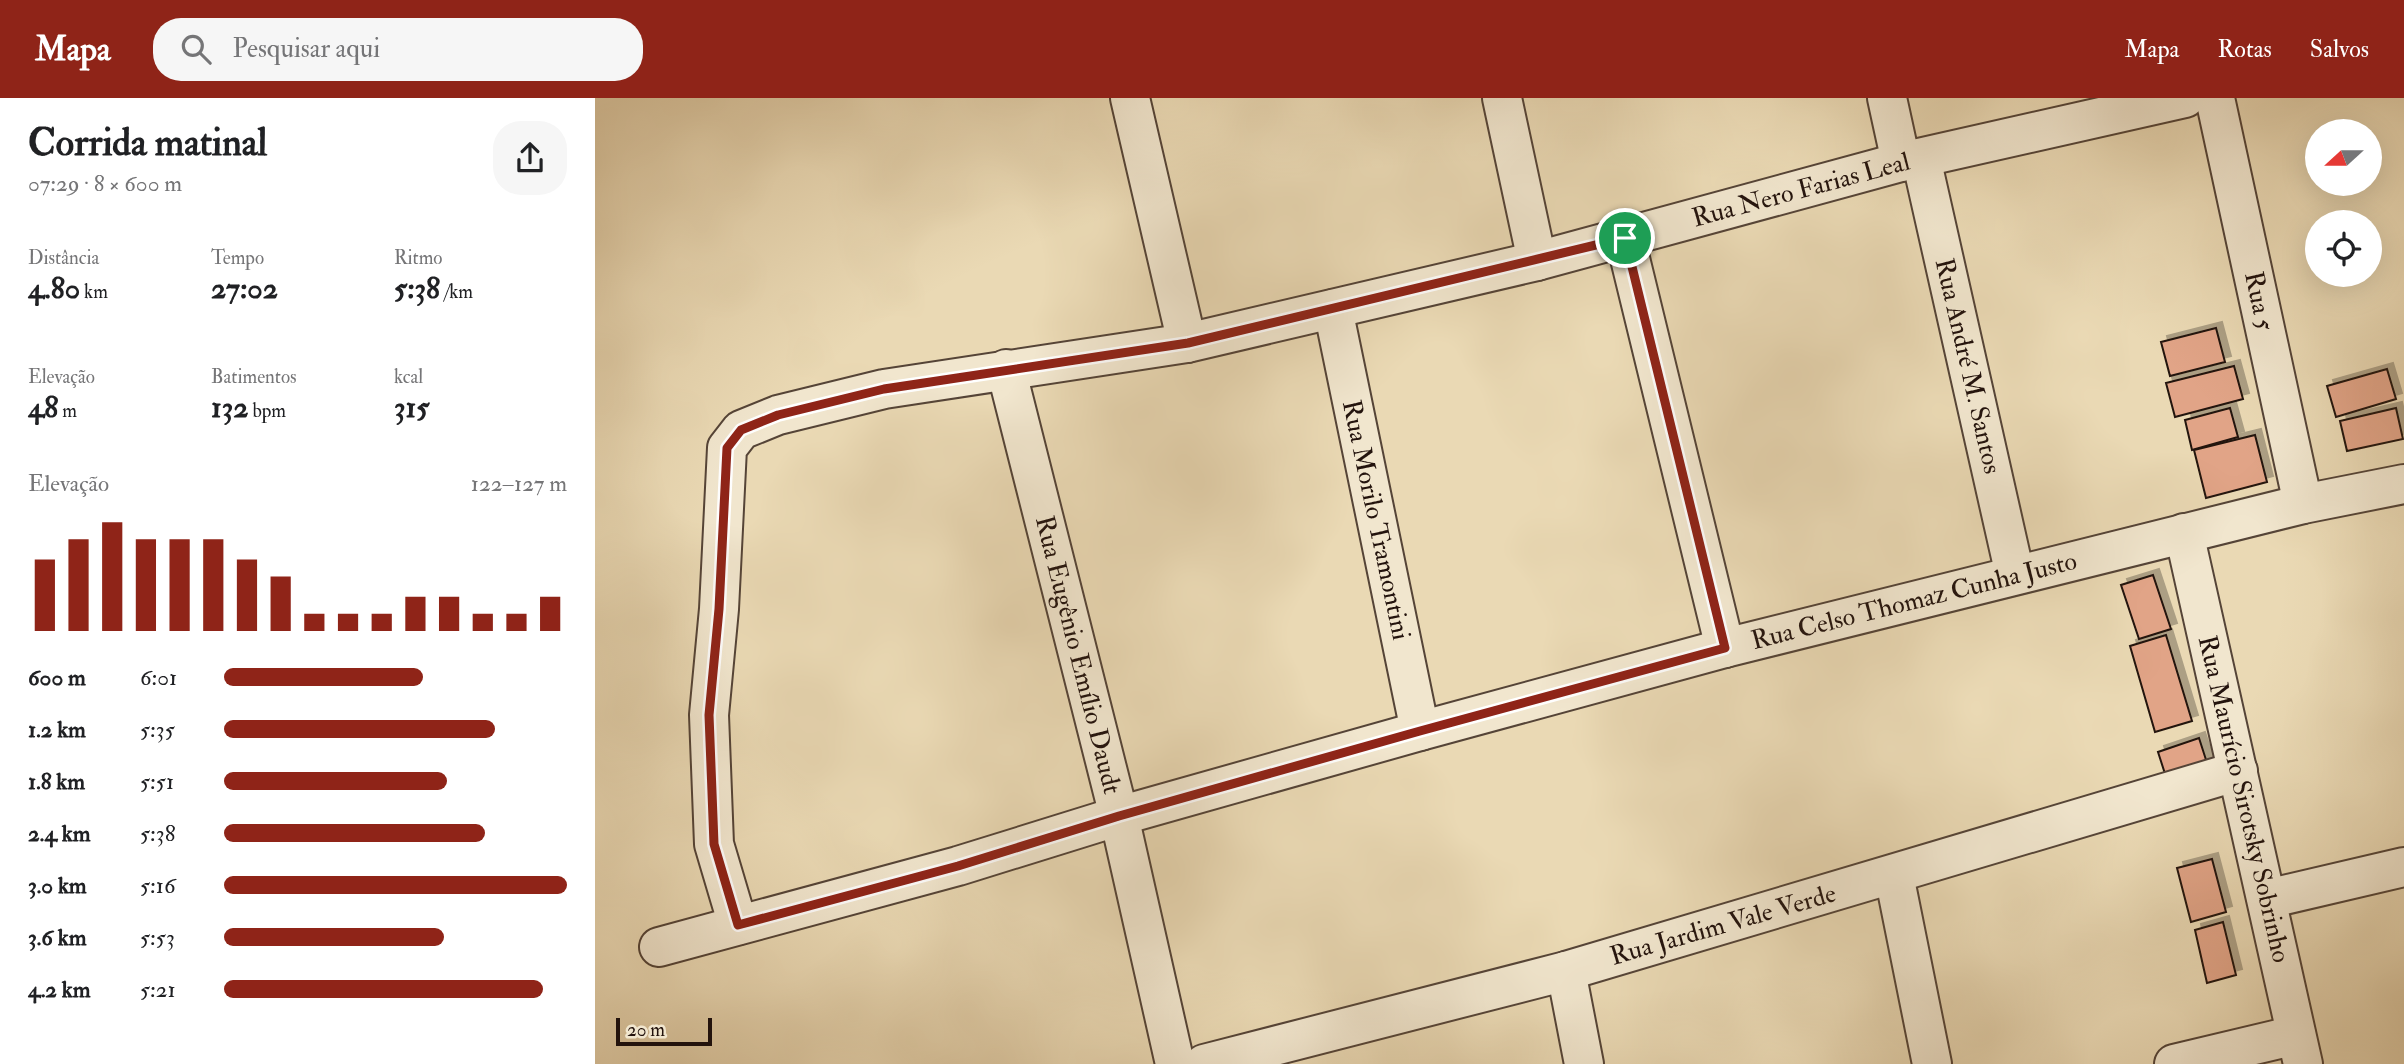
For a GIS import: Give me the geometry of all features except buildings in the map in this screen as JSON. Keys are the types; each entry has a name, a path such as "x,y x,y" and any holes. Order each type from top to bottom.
{"street":[{"path":"1130,98 1188,343"},
{"path":"1502,98 1537,261"},
{"name":"Rua André M. Santos","path":"1887,98 1911,160 2015,575"},
{"name":"Rua Nero Farias Leal","path":"738,925 714,844 709,715 719,609 727,448 741,430 778,415 884,389 1188,343 1537,261 1911,160 2185,98"},
{"name":"Rua 5","path":"2215,98 2302,504"},
{"path":"1625,238 1725,648"},
{"name":"Rua Morilo Tramontini","path":"1333,309 1420,731"},
{"name":"Rua Eugênio Emílio Daudt","path":"1006,369 1119,816 1175,1064"},
{"name":"Rua Celso Thomaz Cunha Justo","path":"659,947 958,866 1119,816 1725,648 2302,504 2404,484"},
{"name":"Rua Maurício Sirotsky Sobrinho","path":"2184,533 2299,1050"},
{"name":"Rua Jardim Vale Verde","path":"1204,1064 1566,971 2238,771"},
{"path":"2267,899 2404,867"},
{"path":"1894,875 1932,1064"},
{"path":"1566,971 1584,1064"},
{"path":"2174,1064 2299,1050"}],"route":[{"path":"1625,238 1725,648 1119,816 958,866 738,925 714,844 709,715 719,609 727,448 741,430 778,415 884,389 1188,343 1625,238"}]}
